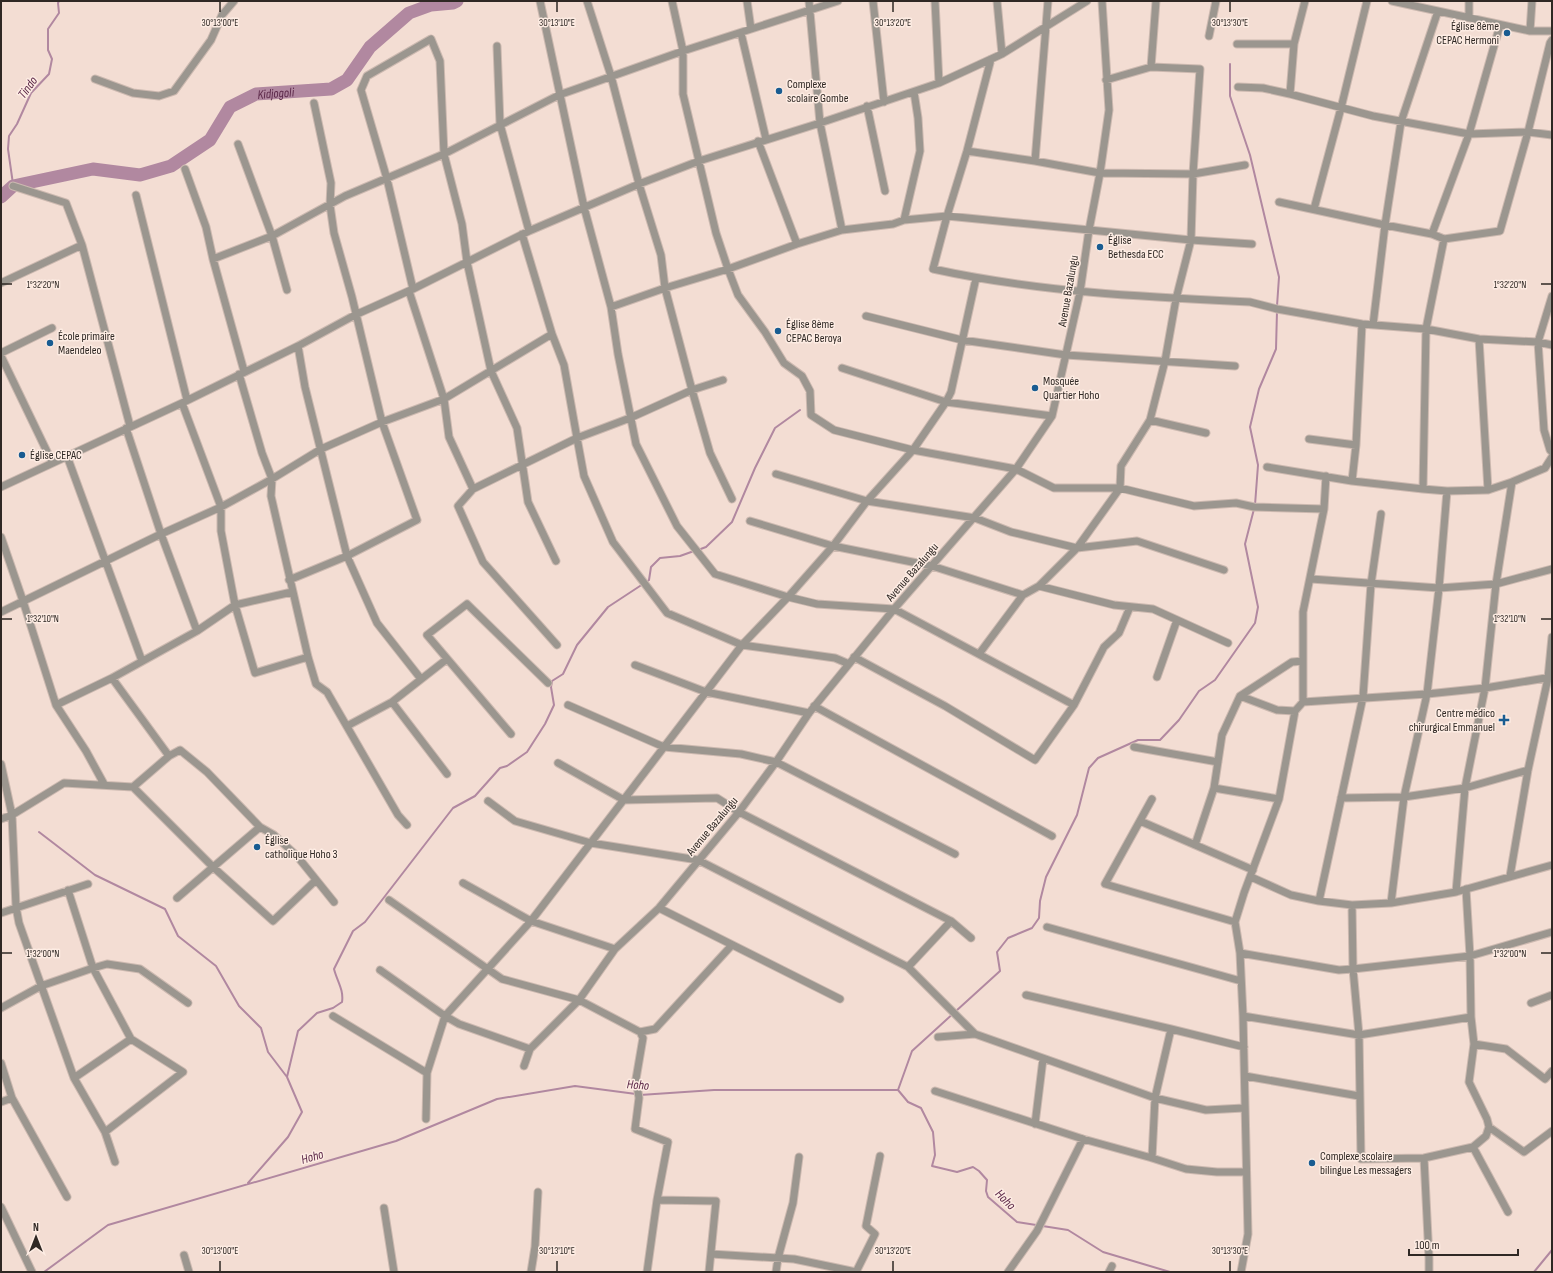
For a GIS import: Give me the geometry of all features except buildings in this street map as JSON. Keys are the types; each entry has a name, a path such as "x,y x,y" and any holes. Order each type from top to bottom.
{"street":[{"path":"96,79 133,93 159,96 174,91 211,40 222,15 234,1"},
{"path":"540,1 584,207 611,307 630,418 636,444 677,526 715,574 788,597 817,604 894,609 1074,705"},
{"path":"587,1 611,76 661,255 665,288 710,453 732,499"},
{"path":"672,1 682,51 682,94 716,233 728,270 738,295 765,332 784,363 802,376 810,391 811,415 834,430 912,450 1016,469 1054,488 1120,488 1194,506 1236,503 1254,507 1324,509"},
{"path":"747,1 751,29"},
{"path":"809,1 820,123 842,230"},
{"path":"213,259 272,236 345,196 444,154 559,95 682,51 838,1"},
{"path":"873,1 884,102"},
{"path":"935,1 939,83"},
{"path":"997,1 1002,54"},
{"path":"1035,161 1048,1"},
{"path":"1,487 184,402 298,346 355,315 411,290 525,232 699,161 820,123 939,83 1002,54 1047,24 1087,1"},
{"name":"Avenue Bazalungu","path":"524,1066 530,1049 579,1000 615,949 659,908 739,812 776,762 814,706 894,609 975,518 1016,469 1052,416 1080,292 1109,110 1102,1"},
{"path":"1151,67 1156,1"},
{"path":"1209,36 1216,1"},
{"path":"1290,94 1294,44 1305,1"},
{"path":"1314,209 1341,108 1367,1"},
{"path":"1392,1 1404,2 1530,31 1552,31"},
{"path":"1469,18 1470,1"},
{"path":"1530,31 1532,1"},
{"path":"1373,325 1385,225 1401,122 1438,11"},
{"path":"1432,234 1469,134 1500,25"},
{"path":"741,33 766,139"},
{"path":"473,489 449,437 444,399 411,290 387,179 361,90 367,76 431,39 440,61 444,154 462,224 467,262 491,371 517,428 528,502 556,561"},
{"path":"1279,202 1432,234 1444,238 1500,231 1552,40"},
{"path":"1237,44 1294,44"},
{"path":"497,46 500,124 525,232 552,334 564,365 584,476 613,542 667,613 742,646 835,658 848,664"},
{"path":"991,59 967,151 947,216 933,269 976,278 1080,292 1176,299 1250,302 1277,309 1362,324 1426,330 1479,339 1538,342 1552,345"},
{"path":"979,654 1023,596 1039,586 1078,548 1120,488 1121,466 1150,420 1165,361 1176,299 1190,240 1200,69 1151,67 1106,80"},
{"path":"1238,87 1262,88 1401,122 1469,134 1528,132 1552,135"},
{"path":"904,220 920,152 918,118 914,92"},
{"path":"289,580 347,556 418,520 382,422 355,315 352,297 334,233 330,205 331,183 314,103"},
{"path":"867,106 885,191"},
{"path":"758,142 797,244"},
{"path":"238,144 272,236 287,290"},
{"path":"967,151 1035,161 1100,173 1193,174 1245,165"},
{"path":"185,169 206,226 262,453 272,479 271,496 289,580 316,684 327,692 398,815 407,826"},
{"path":"13,186 66,203 82,245 128,427 161,534 197,630"},
{"path":"136,195 184,402 220,507 221,531 235,605 255,673 308,657"},
{"path":"611,307 665,288 728,270 797,244 842,230 893,224 904,220 947,216 1190,240 1252,244"},
{"path":"1424,489 1426,330 1444,238"},
{"path":"1,283 82,245"},
{"path":"426,1119 427,1073 445,1016 531,921 742,646 833,546 867,501 912,450 946,402 951,392 976,278"},
{"path":"1552,296 1538,342 1544,430 1552,452"},
{"path":"866,316 962,340 1066,355 1235,366"},
{"path":"1352,481 1356,445 1362,324"},
{"path":"52,328 1,354 52,462"},
{"path":"1,612 106,560 220,507 272,479 321,449 382,422 444,399 552,334"},
{"path":"1479,339 1488,490"},
{"path":"298,346 305,387 347,556 377,623 421,679"},
{"path":"842,368 946,402 1052,416"},
{"path":"557,645 483,562 458,506 473,489 577,438 630,418 692,390 724,380"},
{"path":"1150,420 1206,433"},
{"path":"1309,439 1356,445"},
{"path":"67,456 142,661"},
{"path":"1266,468 1352,481 1424,489 1447,491 1488,490 1512,482 1544,468 1552,457"},
{"path":"776,474 867,501 975,518 1011,532 1078,548 1137,541 1224,570"},
{"path":"1303,702 1303,612 1311,580 1324,509 1326,476"},
{"path":"1456,892 1465,788 1485,688 1496,584 1512,482"},
{"path":"1391,903 1404,797 1427,694 1440,588 1447,491"},
{"path":"1319,901 1363,697 1372,584 1381,514"},
{"path":"750,521 833,546 932,566 1023,596"},
{"path":"1,537 24,601 56,705 86,751 104,784"},
{"path":"1311,580 1440,588 1496,584 1552,569"},
{"path":"1039,586 1114,605 1153,609 1228,643"},
{"path":"56,705 112,678 197,630 235,605 292,592"},
{"path":"511,734 427,635 466,604 548,683"},
{"path":"854,657 945,706 1035,760 1074,705 1104,648 1119,633 1130,607"},
{"path":"1157,677 1177,620"},
{"path":"1510,876 1528,770 1550,677 1552,637"},
{"path":"347,726 392,702 447,659"},
{"path":"1195,845 1214,788 1222,735 1240,696 1292,662 1303,661"},
{"path":"635,665 706,692 809,713"},
{"path":"1241,1272 1248,1234 1245,1172 1245,1076 1243,1016 1240,953 1235,922 1244,893 1280,799 1294,711 1303,702 1427,694 1485,688 1550,677"},
{"path":"112,678 169,756"},
{"path":"1240,696 1277,710 1294,711"},
{"path":"392,702 447,774"},
{"path":"568,705 664,747 741,754 776,762 955,854"},
{"path":"814,706 1052,836"},
{"path":"1134,747 1218,762"},
{"path":"133,787 169,756 180,750 207,772 260,827 274,835 296,856 334,902"},
{"path":"558,763 624,800 717,798 739,812 951,921 971,938"},
{"path":"1,764 12,815 16,907 19,923 74,1078 105,1132 115,1162"},
{"path":"1341,798 1404,797 1465,788 1528,770"},
{"path":"1,819 12,815 64,783 104,784 133,787 213,867 273,921 316,880"},
{"path":"1214,788 1280,799"},
{"path":"1152,799 1105,884 1235,922"},
{"path":"488,801 515,821 591,843 698,860 908,967 975,1034 1155,1098 1206,1110 1244,1108"},
{"path":"1140,821 1195,845 1291,895 1319,901 1352,905 1391,903 1456,892 1552,865"},
{"path":"177,898 260,827"},
{"path":"463,883 531,921 615,949"},
{"path":"1,913 88,884"},
{"path":"1352,905 1353,969 1360,1034 1359,1096 1361,1159 1424,1158 1473,1147 1486,1136 1489,1127 1487,1119 1469,1082 1474,1044 1471,1017 1470,956 1466,889"},
{"path":"68,890 93,968 131,1040 183,1072 105,1132"},
{"path":"389,900 487,970 502,979 579,1000 640,1032 643,1038 636,1079 639,1095 635,1129 668,1142 657,1200 647,1272"},
{"path":"659,908 840,999"},
{"path":"908,967 951,921"},
{"path":"1047,927 1241,981"},
{"path":"1240,953 1339,970 1470,956 1552,932"},
{"path":"640,1032 655,1029 732,945"},
{"path":"1,1008 41,986 107,964 140,969 188,1002"},
{"path":"380,970 445,1016 459,1024 530,1049"},
{"path":"1026,995 1244,1047"},
{"path":"1531,1003 1552,995"},
{"path":"333,1016 427,1073"},
{"path":"1243,1016 1360,1034 1471,1017"},
{"path":"1152,1158 1155,1098 1171,1029"},
{"path":"938,1037 975,1034"},
{"path":"74,1078 131,1040"},
{"path":"1474,1044 1506,1049 1545,1079 1552,1073"},
{"path":"1035,1124 1043,1059"},
{"path":"1,1063 12,1098 67,1197"},
{"path":"1245,1076 1359,1096"},
{"path":"935,1091 1083,1139 1186,1169 1217,1172 1245,1172"},
{"path":"1,1102 12,1098"},
{"path":"1489,1127 1524,1152 1552,1131"},
{"path":"1008,1272 1037,1231 1083,1139"},
{"path":"1473,1147 1508,1212"},
{"path":"711,1254 794,1258 856,1272 875,1234 866,1226 880,1156"},
{"path":"776,1272 778,1258 793,1203 799,1157"},
{"path":"1424,1158 1429,1258 1428,1272"},
{"path":"531,1272 535,1247 538,1192"},
{"path":"657,1200 716,1201 708,1272"},
{"path":"1,1207 32,1272"},
{"path":"384,1208 394,1272"},
{"path":"184,1255 189,1272"}],"waterway":[{"name":"Tindo","path":"13,184 8,149 9,136 17,124 31,93 49,74 52,59 48,50 48,29 59,13 59,1"},
{"name":"Kidjogoli","path":"1,197 13,186 93,169 140,175 171,166 210,140 230,107 256,94 331,89 347,80 370,47 409,13 431,5 453,3 457,1"},
{"path":"1230,64 1230,96 1250,155 1279,277 1277,306"},
{"path":"1255,505 1258,465 1250,427 1259,389 1276,349 1277,311"},
{"path":"698,550 706,547 732,522 755,468 775,428 800,410"},
{"path":"898,1090 912,1051 1000,971 997,952 1008,938 1032,928 1039,918 1040,901 1046,877 1077,815 1089,768 1098,758 1138,740 1160,740 1179,720 1199,691 1215,680 1255,623 1258,607 1245,544 1254,509"},
{"path":"646,582 649,580 651,567 660,558 680,556 694,551"},
{"path":"287,1077 298,1031 317,1013 333,1008 342,1002 341,989 334,969 353,931 365,922 453,808 475,796 500,768 507,766 527,752 545,724 554,705 551,687 552,681 563,674 577,645 608,607 643,584"},
{"path":"39,832 95,875 165,909 178,936 216,966 239,1006 261,1028 268,1052 287,1077 302,1112 288,1137 248,1183"},
{"name":"Hoho","path":"44,1272 108,1225 396,1141 497,1099 575,1086 636,1094"},
{"name":"Hoho","path":"640,1095 714,1090 898,1090 908,1102 921,1108 933,1132 935,1155 932,1166 957,1172 973,1167 987,1180 986,1191 988,1197 1017,1222 1068,1230 1103,1252 1170,1272"},
{"name":"Hoho","path":"1534,1272 1552,1250"}],"place":[{"name":"Église 8ème CEPAC Hermoni","path":"1507,33"},
{"name":"Complexe scolaire Gombe","path":"779,91"},
{"name":"Église Bethesda ECC","path":"1100,247"},
{"name":"Église 8ème CEPAC Beroya","path":"778,331"},
{"name":"École primaire Maendeleo","path":"50,343"},
{"name":"Mosquée Quartier Hoho","path":"1035,388"},
{"name":"Église CEPAC","path":"22,455"},
{"name":"Centre médico chirurgical Emmanuel","path":"1504,720"},
{"name":"Église catholique Hoho 3","path":"257,847"},
{"name":"Complexe scolaire bilingue Les messagers","path":"1312,1163"}]}
